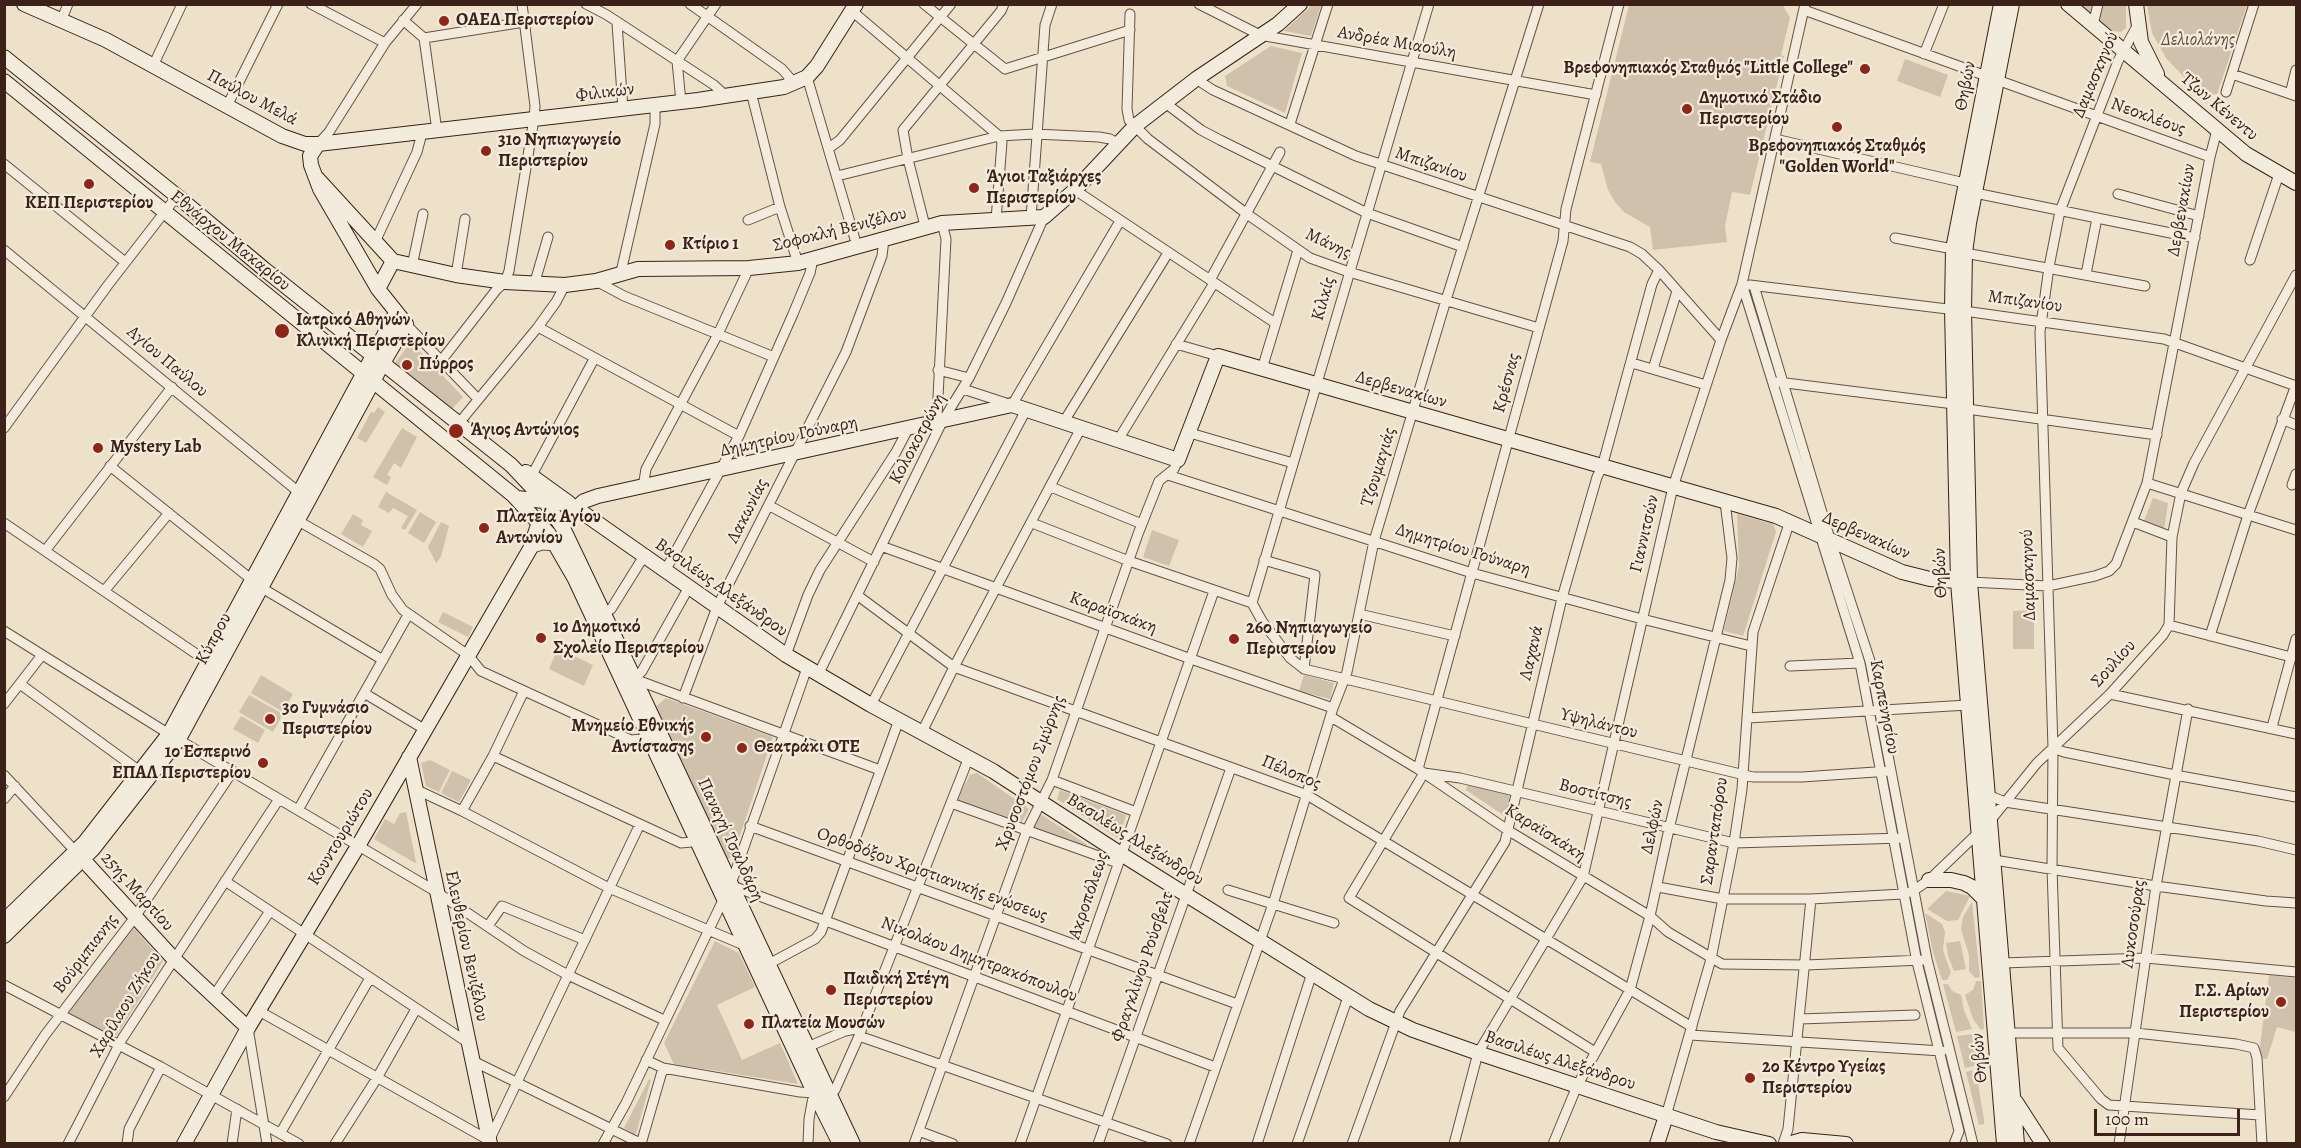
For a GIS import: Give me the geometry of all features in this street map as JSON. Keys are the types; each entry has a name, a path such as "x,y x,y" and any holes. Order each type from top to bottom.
{"street":[{"name":"Παύλου Μελά","path":"24,4 106,40 282,136 305,144 318,144"},
{"path":"61,21 68,4"},
{"path":"153,66 182,4"},
{"path":"227,106 278,4"},
{"path":"310,4 385,43"},
{"path":"417,4 385,43 329,132 310,156 311,165 320,189 378,289 396,313 478,399"},
{"path":"441,362 497,289 505,282 509,272 534,119 522,4"},
{"path":"586,4 607,15 714,85 726,96"},
{"path":"690,4 801,80 829,148 857,246"},
{"path":"681,102 677,61 716,4"},
{"path":"924,4 1005,69 1130,30"},
{"path":"829,148 840,140 951,4"},
{"path":"925,226 903,130 1001,11 1004,4"},
{"path":"1037,217 1035,134 1045,25 1052,4"},
{"name":"Ανδρέα Μιαούλη","path":"1199,4 1260,36 1596,95"},
{"path":"1037,217 1075,190 1135,126 1164,102 1283,20 1300,4"},
{"path":"1290,124 1317,46 1328,4"},
{"name":"Κιλκίς","path":"1252,603 1429,4"},
{"name":"Τζουμαγιάς","path":"1189,1143 1273,904 1344,680 1374,541 1446,300 1539,4"},
{"name":"Κρέσνας","path":"1437,953 1349,898 1421,771 1437,702 1539,328 1565,227 1566,209 1619,4"},
{"path":"1924,54 1944,4"},
{"name":"Θηβών","path":"2001,4 1991,78 1959,251 1958,310 1968,705 2004,1143"},
{"name":"Θηβών","path":"1991,78 2012,4"},
{"name":"Τζων Κένεντυ","path":"2068,4 2246,154 2296,183"},
{"path":"2093,25 2098,4"},
{"name":"Δαμασκηνού","path":"2136,4 2137,26 2146,53 2163,83"},
{"path":"2226,92 2254,4"},
{"name":"Νεοκλέους","path":"1804,7 1924,54 2210,157"},
{"name":"Γιαννιτσών","path":"1454,1143 1478,1053 1583,877 1673,487 1721,340 1742,284 1804,7"},
{"path":"801,80 817,66 854,8 908,59 999,136 1002,142 996,220"},
{"path":"1130,14 1127,109 1129,120 1135,126"},
{"path":"403,20 424,38 437,131"},
{"path":"424,38 524,22"},
{"path":"617,22 623,109"},
{"name":"Δαμασκηνού","path":"2123,1107 2104,1102 2058,1048 2052,868 2053,748 2040,355 2049,267 2060,211 2123,50 2137,26"},
{"name":"Εθνάρχου Μακαρίου","path":"4,57 264,269 511,465"},
{"path":"2232,74 2293,95 2296,70"},
{"name":"Μπιζανίου","path":"1196,79 1213,90 1381,166 1630,248 1642,254 1659,270 1721,340"},
{"name":"Φιλικών","path":"318,144 681,102 752,92 801,80"},
{"name":"Εθνάρχου Μακαρίου","path":"4,81 517,498"},
{"path":"752,92 780,207 798,263"},
{"path":"1164,102 1202,130 1366,213 1463,248"},
{"path":"621,272 655,124 655,105"},
{"name":"Μάνης","path":"1135,126 1148,139 1247,214 1298,250 1329,266 1539,328"},
{"name":"Δερβενακίων","path":"1176,344 1790,521 1902,572 1930,579 2048,586 2095,576 2113,568 2133,522 2147,483 2217,130"},
{"path":"375,242 417,152 422,133"},
{"path":"837,176 999,136 1035,134 1099,137 1119,144"},
{"path":"1775,140 2060,211 2195,238"},
{"path":"1118,440 1212,282 1280,152"},
{"path":"4,164 125,262"},
{"path":"2250,260 2279,174"},
{"path":"315,176 393,261 378,289"},
{"path":"1075,190 1275,323"},
{"path":"2118,194 2199,216"},
{"path":"4,428 125,262 177,196"},
{"path":"748,220 780,207"},
{"path":"412,266 423,214"},
{"name":"Σοφοκλή Βενιζέλου","path":"393,261 456,275 505,282 565,285 596,281 638,269 749,268 798,263 925,226 1037,217"},
{"name":"Κολοκοτρώνη","path":"603,1143 646,1060 727,891 782,734 813,672 874,562 942,422 969,378 1037,217"},
{"path":"2086,274 2097,218"},
{"path":"456,275 465,219"},
{"path":"1011,405 1120,221"},
{"path":"942,223 946,239 937,417 942,422"},
{"path":"534,285 548,237"},
{"path":"1896,238 2145,286"},
{"name":"Λακωνίας","path":"683,698 717,607 770,506 856,331 882,256 884,239"},
{"name":"Αγίου Παύλου","path":"4,250 304,496"},
{"path":"1262,369 1298,250"},
{"path":"1063,423 1168,253"},
{"path":"665,571 739,436 810,273 813,259"},
{"path":"643,487 646,469 718,334 749,268"},
{"name":"Λαχανά","path":"1352,1143 1394,1022 1505,842 1509,831 1516,791 1562,598 1632,363 1652,284 1659,270"},
{"path":"2291,657 2169,625 2172,537 2181,493 2194,463 2296,275"},
{"path":"596,281 624,296 774,357"},
{"name":"Μπιζανίου","path":"1742,284 1958,310 2164,339 2296,386"},
{"name":"Καρπενησίου","path":"1742,284 1824,537 1870,661 1879,710 1885,771"},
{"path":"459,423 538,327 565,285"},
{"name":"Καρπενησίου","path":"1754,286 1783,382 1860,663 1898,838 1913,891 1927,959 1973,1143"},
{"path":"1653,369 1677,291"},
{"name":"Κύπρου","path":"4,936 80,856 174,737 378,358 396,313"},
{"name":"Κύπρου","path":"378,358 406,324"},
{"path":"538,327 739,436"},
{"name":"Χρυσοστόμου Σμύρνης","path":"914,1143 1027,830 1052,780 1142,524 1159,480 1174,470 1218,356"},
{"path":"532,475 594,359"},
{"path":"1632,363 1706,385"},
{"path":"938,370 969,378"},
{"path":"1773,383 1783,382 2157,435"},
{"path":"2210,636 2248,514 2296,386"},
{"path":"45,551 172,387"},
{"path":"963,390 1178,460"},
{"name":"Δημητρίου Γούναρη","path":"576,508 584,501 598,496 1011,405"},
{"path":"871,705 1026,410"},
{"path":"2282,419 2296,424"},
{"path":"922,732 1081,428"},
{"path":"786,655 808,595 820,570 896,452 908,429"},
{"path":"1190,432 1293,463"},
{"path":"511,465 532,475 576,508 567,518 563,528"},
{"name":"Παναγή Τσαλδάρη","path":"511,465 544,501 563,528 599,616 821,1093 840,1143"},
{"path":"110,466 257,584 383,660"},
{"path":"2292,485 2296,474"},
{"name":"Δημητρίου Γούναρη","path":"1168,475 1472,573 1751,646"},
{"path":"2147,483 2296,530"},
{"path":"1051,487 1142,524"},
{"path":"593,520 591,508 598,496"},
{"name":"Βασιλέως Αλεξάνδρου","path":"517,498 561,502 576,508 813,672 969,757 1040,801 1119,858 1185,894 1348,997 1394,1022 1478,1053 1666,1116 1716,1132 1769,1143"},
{"name":"Παναγή Τσαλδάρη","path":"517,498 557,546 599,616"},
{"name":"Δελφών","path":"1553,1143 1577,1086 1630,990 1658,887 1669,829 1731,570 1725,502"},
{"path":"770,506 874,562"},
{"path":"105,590 169,513"},
{"path":"293,518 374,564 380,569 396,602 408,615 468,655 480,671 632,740 656,737"},
{"name":"Σαρανταπόρου","path":"1658,1143 1711,959 1734,843 1742,789 1753,632 1790,521"},
{"name":"Κουντουριώτου","path":"184,1143 248,1028 530,549 539,522"},
{"path":"2133,522 2172,537"},
{"path":"4,523 214,666"},
{"path":"1032,524 1128,561 1252,603 1262,621 1290,658 1304,669"},
{"path":"530,549 542,545 557,546"},
{"name":"Καραϊσκάκη","path":"881,546 1332,713 1509,831 1650,916 1668,932 1711,959"},
{"path":"599,616 611,609 644,556"},
{"path":"1264,560 1315,575 1304,669"},
{"name":"Θηβών","path":"1964,582 1988,795 2017,1143"},
{"path":"629,681 642,671 689,587"},
{"name":"Ακροπόλεως","path":"1020,1143 1214,591"},
{"name":"Πέλοπος","path":"857,595 954,667 1306,795 1630,990 1691,1031"},
{"path":"1359,614 1455,636"},
{"path":"298,810 408,615"},
{"name":"Σουλίου","path":"1990,821 2037,763 2110,694 2169,625"},
{"path":"4,631 174,737 435,891 524,951 568,975 664,1020"},
{"path":"2272,728 2296,639"},
{"path":"4,704 42,655"},
{"path":"1790,666 1860,663"},
{"name":"Υψηλάντου","path":"1304,669 1753,777 1802,777 1885,771"},
{"path":"629,681 683,698 880,770"},
{"path":"20,684 141,772"},
{"path":"462,812 493,756 524,691"},
{"path":"364,693 424,729"},
{"path":"2110,694 2296,734"},
{"path":"1748,718 1968,705"},
{"name":"Λυκοσούρας","path":"2119,1143 2156,885 2188,709"},
{"path":"763,967 815,939 821,932 899,720"},
{"name":"Κύπρου","path":"4,921 80,856 141,772 174,737"},
{"path":"2053,748 2175,775 2296,797"},
{"path":"493,756 681,843 704,840"},
{"name":"Ελευθερίου Βενιζέλου","path":"409,757 435,891 491,1143"},
{"path":"646,1060 663,1068 800,1092 821,1093 835,1090 969,757"},
{"name":"Φραγκλίνου Ρούσβελτ","path":"1098,1143 1185,894 1232,768"},
{"name":"Βούρμπιανης","path":"4,1098 60,1015 135,917 233,771"},
{"name":"Βοστίτσης","path":"1421,771 1460,778 1734,843 1898,838"},
{"name":"25ης Μαρτίου","path":"4,775 173,958 248,1028"},
{"path":"1052,780 1136,812"},
{"path":"4,799 15,786"},
{"path":"415,789 609,888 746,946"},
{"path":"1988,795 2005,802 2296,850"},
{"name":"Χαρίλαου Ζήκου","path":"68,1143 119,1044 173,958 279,799"},
{"name":"Βασιλέως Αλεξάνδρου","path":"951,802 1027,830 1119,858"},
{"path":"258,1011 491,1143 517,1082 640,824"},
{"name":"Ορθοδόξου Χριστιανικής ενώσεως","path":"750,826 1237,1004"},
{"path":"1658,887 1723,899 1811,899 1903,894 1913,891 1929,880 1979,832"},
{"name":"Καρπενησίου","path":"1898,838 1903,894 1917,962 1959,1131 1954,1143"},
{"path":"1994,860 2266,901 2296,903"},
{"path":"1929,880 1952,880 1964,883 1972,887 1984,900"},
{"path":"225,881 470,1044"},
{"path":"1228,890 1334,923"},
{"name":"Παναγή Τσαλδάρη","path":"727,891 746,946 763,967"},
{"name":"Νικολάου Δημητρακόπουλου","path":"727,891 825,921 1215,1067"},
{"path":"1783,1143 1788,1129 1811,899"},
{"path":"488,926 502,906 585,940"},
{"path":"213,997 270,911"},
{"path":"1437,953 1595,1052"},
{"path":"2002,963 2146,958 2296,972"},
{"path":"1711,959 1722,964 1806,965 1917,962 1927,959"},
{"path":"1257,1143 1312,973"},
{"path":"281,1132 370,978"},
{"path":"4,985 119,1044 299,1143"},
{"path":"1297,1143 1348,997"},
{"path":"335,1143 416,1009"},
{"path":"1800,1018 1915,1015"},
{"path":"248,1028 267,1143"},
{"path":"801,1050 845,1031 860,1032 942,1065 1167,1143"},
{"path":"1691,1031 1797,1043 1939,1052 1950,1049"},
{"path":"2009,1033 2136,1034 2236,1044 2253,1048 2257,1058 2262,1143"},
{"path":"473,1061 610,1130 641,1143 663,1068"},
{"path":"127,1143 129,1129 161,1067"},
{"path":"808,1143 809,1119 821,1093"},
{"name":"Παναγή Τσαλδάρη","path":"821,1093 853,1143"},
{"path":"2014,1099 2043,1143"},
{"path":"2123,1107 2260,1115"},
{"path":"232,1143 237,1109"},
{"path":"919,1131 953,1143"},
{"path":"1788,1143 1802,1140 1846,1143"}],"green space":[{"name":"Δημοτικό Στάδιο Περιστερίου","path":"1782,4 1790,18 1781,55 1784,56 1750,195 1732,192 1725,226 1727,242 1653,250 1650,227 1624,212 1608,190 1601,164 1590,162 1629,5"},
{"path":"1312,5 1321,5 1311,36 1284,31"},
{"path":"2079,5 2126,5 2126,28 2121,32 2113,31"},
{"name":"Δελιολάνης","path":"2147,5 2247,5 2217,94 2203,97 2166,58 2152,33"},
{"path":"1271,46 1302,53 1285,113 1227,86 1225,76"},
{"path":"1905,59 1948,75 1940,97 1897,81"},
{"path":"411,342 463,397 451,410 394,364"},
{"path":"378,407 385,412 366,443 357,438 371,412 374,413"},
{"path":"402,428 417,437 401,468 394,463 387,475 391,477 387,485 373,477"},
{"path":"386,492 417,510 405,530 401,528 408,516 393,508 389,513 378,507"},
{"path":"2153,498 2168,503 2164,530 2143,523"},
{"path":"420,512 436,522 424,543 408,533"},
{"path":"353,514 363,520 361,525 372,531 363,547 341,534"},
{"path":"1737,514 1773,524 1776,532 1743,636 1724,631 1739,566"},
{"path":"441,522 449,526 441,557 436,563 428,547"},
{"path":"1152,530 1179,540 1169,566 1143,557"},
{"path":"2034,610 2034,649 2013,649 2013,611"},
{"path":"443,612 473,627 468,637 438,622"},
{"path":"558,648 593,665 584,686 549,669"},
{"path":"261,675 293,694 283,712 251,693"},
{"path":"1304,675 1334,683 1330,699 1299,691"},
{"path":"249,695 283,714 273,732 239,712"},
{"path":"666,698 773,737 733,856 728,859 723,858 653,709"},
{"path":"241,716 265,730 258,743 233,729"},
{"path":"430,760 450,770 439,792 426,786 421,763"},
{"path":"452,771 471,780 459,802 441,793"},
{"path":"977,773 1029,809 1021,824 959,803 958,798 970,775"},
{"path":"1468,784 1510,793 1506,817 1466,790"},
{"path":"1060,790 1126,815 1119,839 1057,799"},
{"path":"406,812 415,863 374,839 385,819 394,824 400,813"},
{"path":"1042,815 1086,844 1087,847 1036,830 1034,827 1038,816"},
{"path":"1946,891 1970,896 1958,920 1947,921 1927,909"},
{"path":"1972,902 1980,977 1975,978 1969,971 1969,955 1961,929 1963,917"},
{"path":"1925,913 1942,924 1945,932 1943,950 1951,973 1947,980 1942,980 1933,952"},
{"path":"133,927 163,961 117,1035 113,1036 68,1012"},
{"path":"715,941 739,953 755,987 717,1005 742,1060 780,1043 798,1084 674,1064 664,1043"},
{"path":"1960,941 1966,969 1954,971 1946,943"},
{"name":"Γ.Σ. Αρίων Περιστερίου","path":"2269,975 2296,978 2296,1032 2277,1027 2267,1059 2260,1058 2260,1046"},
{"path":"1976,981 1981,981 1984,1029 1981,1030 1973,1019 1965,995 1973,990"},
{"path":"1943,984 1948,984 1952,991 1961,995 1972,1029 1956,1032"},
{"path":"1973,1034 1978,1065 1965,1068 1957,1036"},
{"path":"1972,1070 1974,1084 1978,1084 1984,1119 1984,1124 1979,1125 1966,1072"},
{"path":"649,1079 651,1080 636,1134 634,1134 624,1128"}],"place":[{"name":"ΟΑΕΔ Περιστερίου","path":"444,21"},
{"name":"Βρεφονηπιακός Σταθμός \"Little College\"","path":"1865,69"},
{"name":"Δημοτικό Στάδιο Περιστερίου","path":"1687,109"},
{"name":"Βρεφονηπιακός Σταθμός \"Golden World\"","path":"1837,127"},
{"name":"31ο Νηπιαγωγείο Περιστερίου","path":"486,151"},
{"name":"ΚΕΠ Περιστερίου","path":"89,184"},
{"name":"Άγιοι Ταξιάρχες Περιστερίου","path":"974,188"},
{"name":"Κτίριο 1","path":"670,245"},
{"name":"Ιατρικό Αθηνών Κλινική Περιστερίου","path":"282,331"},
{"name":"Πύρρος","path":"407,365"},
{"name":"Άγιος Αντώνιος","path":"456,431"},
{"name":"Mystery Lab","path":"98,448"},
{"name":"Πλατεία Αγίου Αντωνίου","path":"484,528"},
{"name":"1ο Δημοτικό Σχολείο Περιστερίου","path":"541,638"},
{"name":"26ο Νηπιαγωγείο Περιστερίου","path":"1234,639"},
{"name":"3ο Γυμνάσιο Περιστερίου","path":"270,719"},
{"name":"Μνημείο Εθνικής Αντίστασης","path":"706,737"},
{"name":"Θεατράκι ΟΤΕ","path":"742,748"},
{"name":"1ο Εσπερινό ΕΠΑΛ Περιστερίου","path":"263,763"},
{"name":"Παιδική Στέγη Περιστερίου","path":"831,990"},
{"name":"Γ.Σ. Αρίων Περιστερίου","path":"2281,1002"},
{"name":"Πλατεία Μουσών","path":"749,1024"},
{"name":"2ο Κέντρο Υγείας Περιστερίου","path":"1750,1078"}]}
